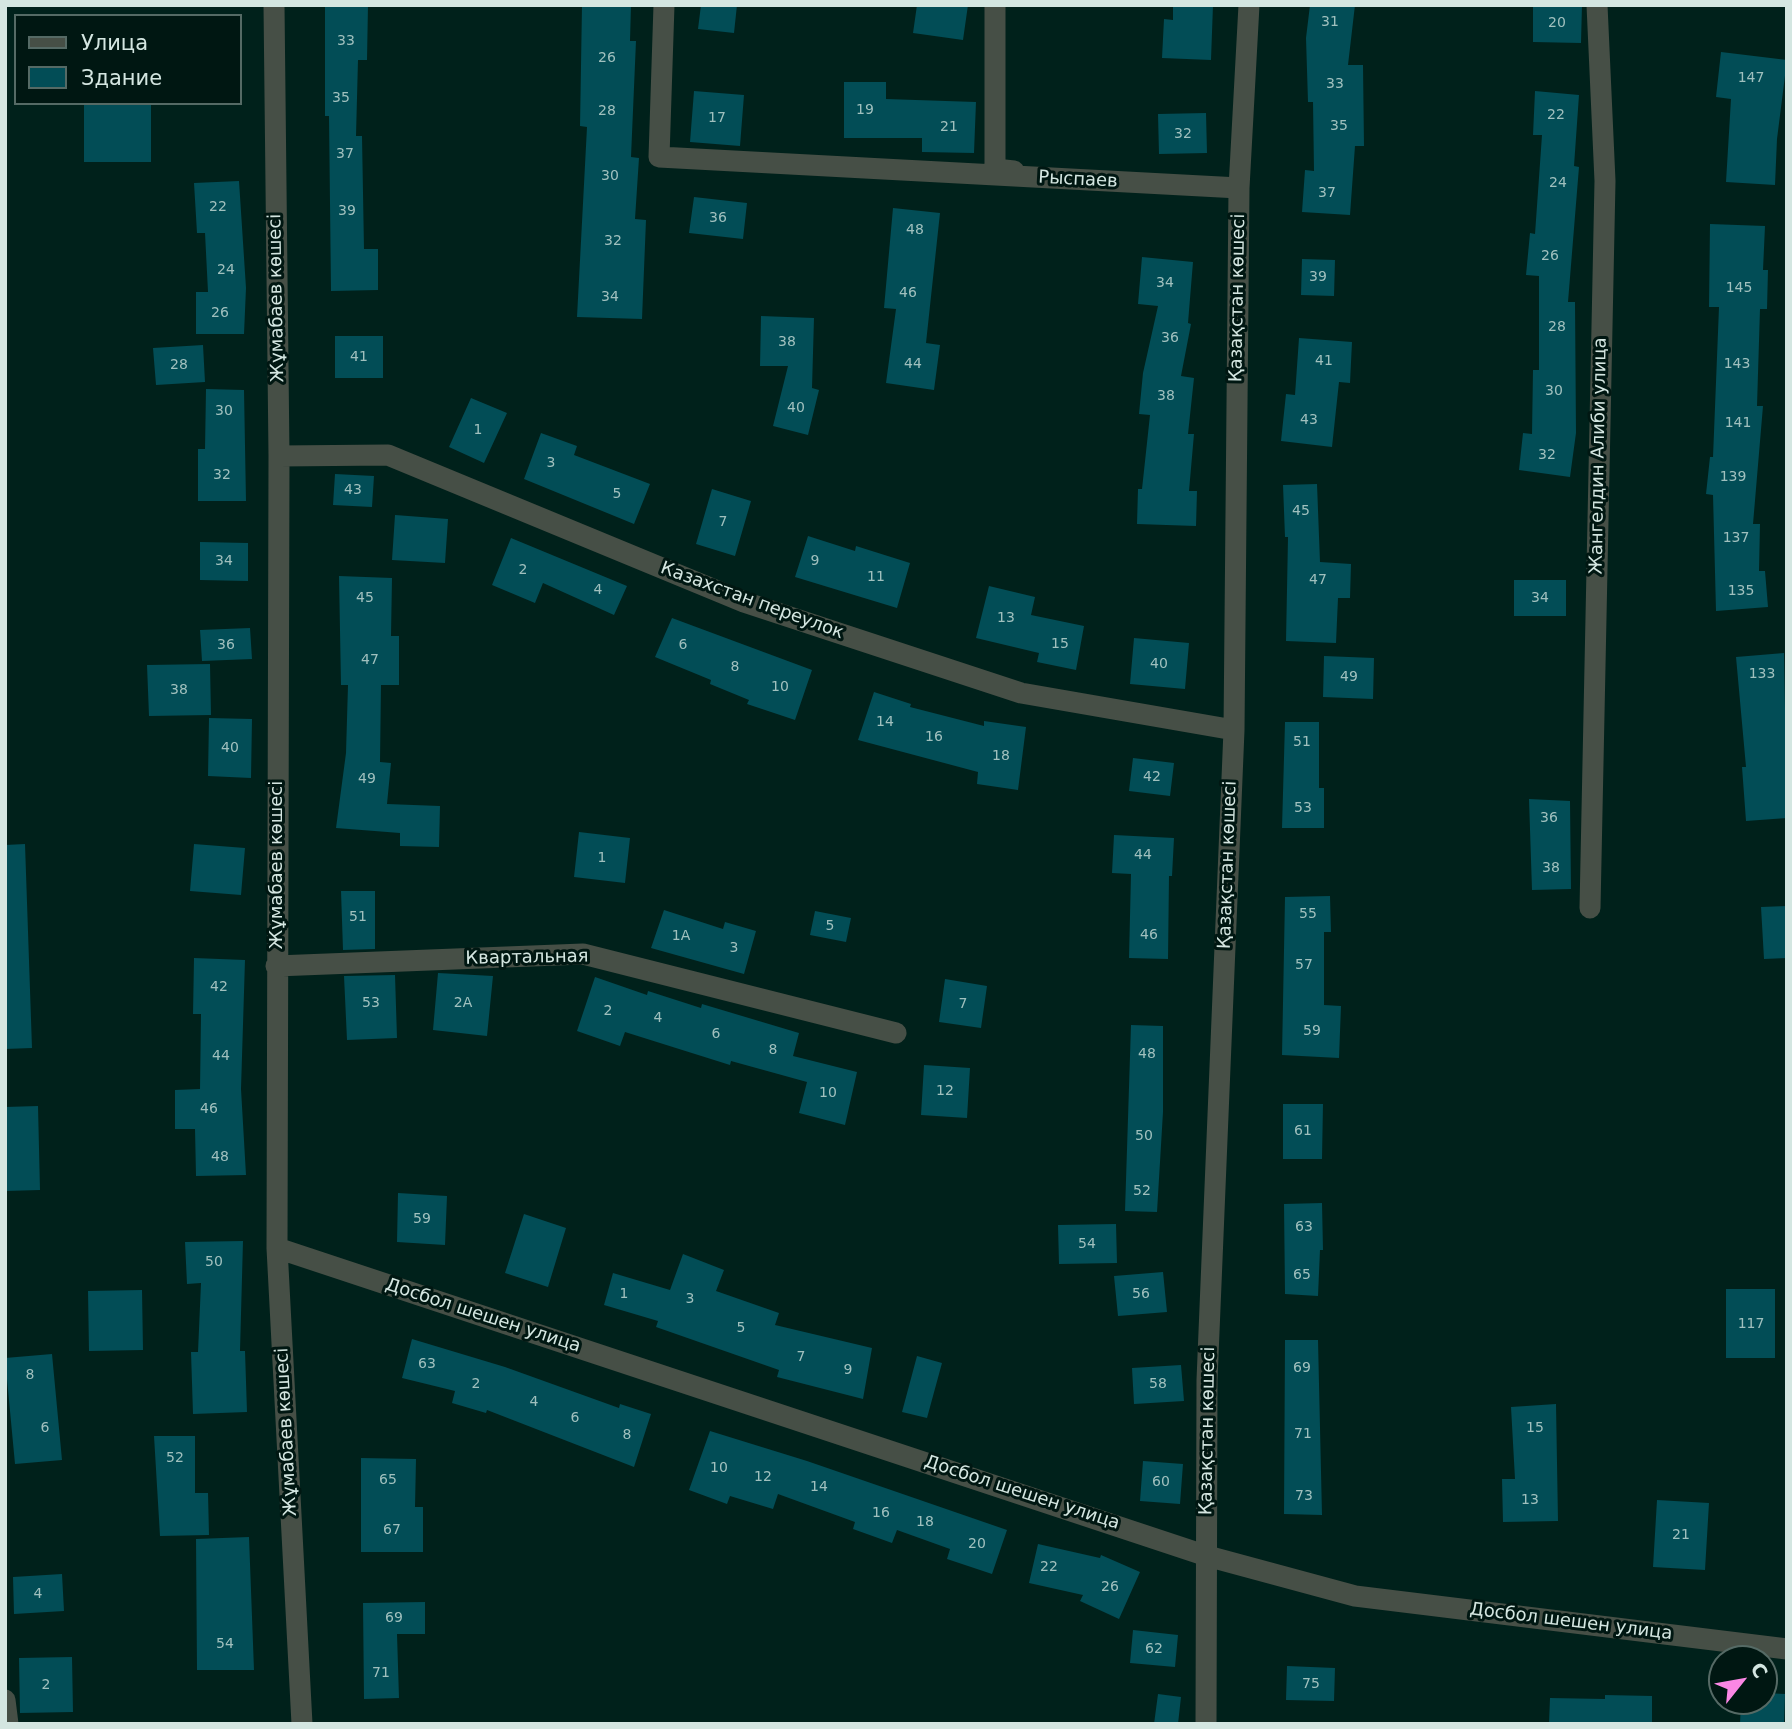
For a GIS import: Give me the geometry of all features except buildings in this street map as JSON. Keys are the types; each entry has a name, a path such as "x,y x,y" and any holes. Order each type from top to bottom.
{"street":[{"name":"Жұмабаев көшесі","path":"274,5 279,456 277,1248 302,1724"},
{"name":"Рыспаев","path":"664,5 659,157 1239,188"},
{"name":"Рыспаев","path":"995,5 995,169 1239,188"},
{"name":"Қазақстан көшесі","path":"1206,1724 1207,1380 1234,730 1239,188 1250,5"},
{"name":"Жангелдин Алиби улица","path":"1590,908 1605,181 1597,5"},
{"name":"Казахстан переулок","path":"279,456 388,455 744,602 1021,693 1234,730"},
{"name":"Квартальная","path":"276,966 583,954 895,1032"},
{"name":"Досбол шешен улица","path":"277,1248 1207,1556 1356,1596 1787,1649"},
{"path":"5,1700 8,1724"}]}
